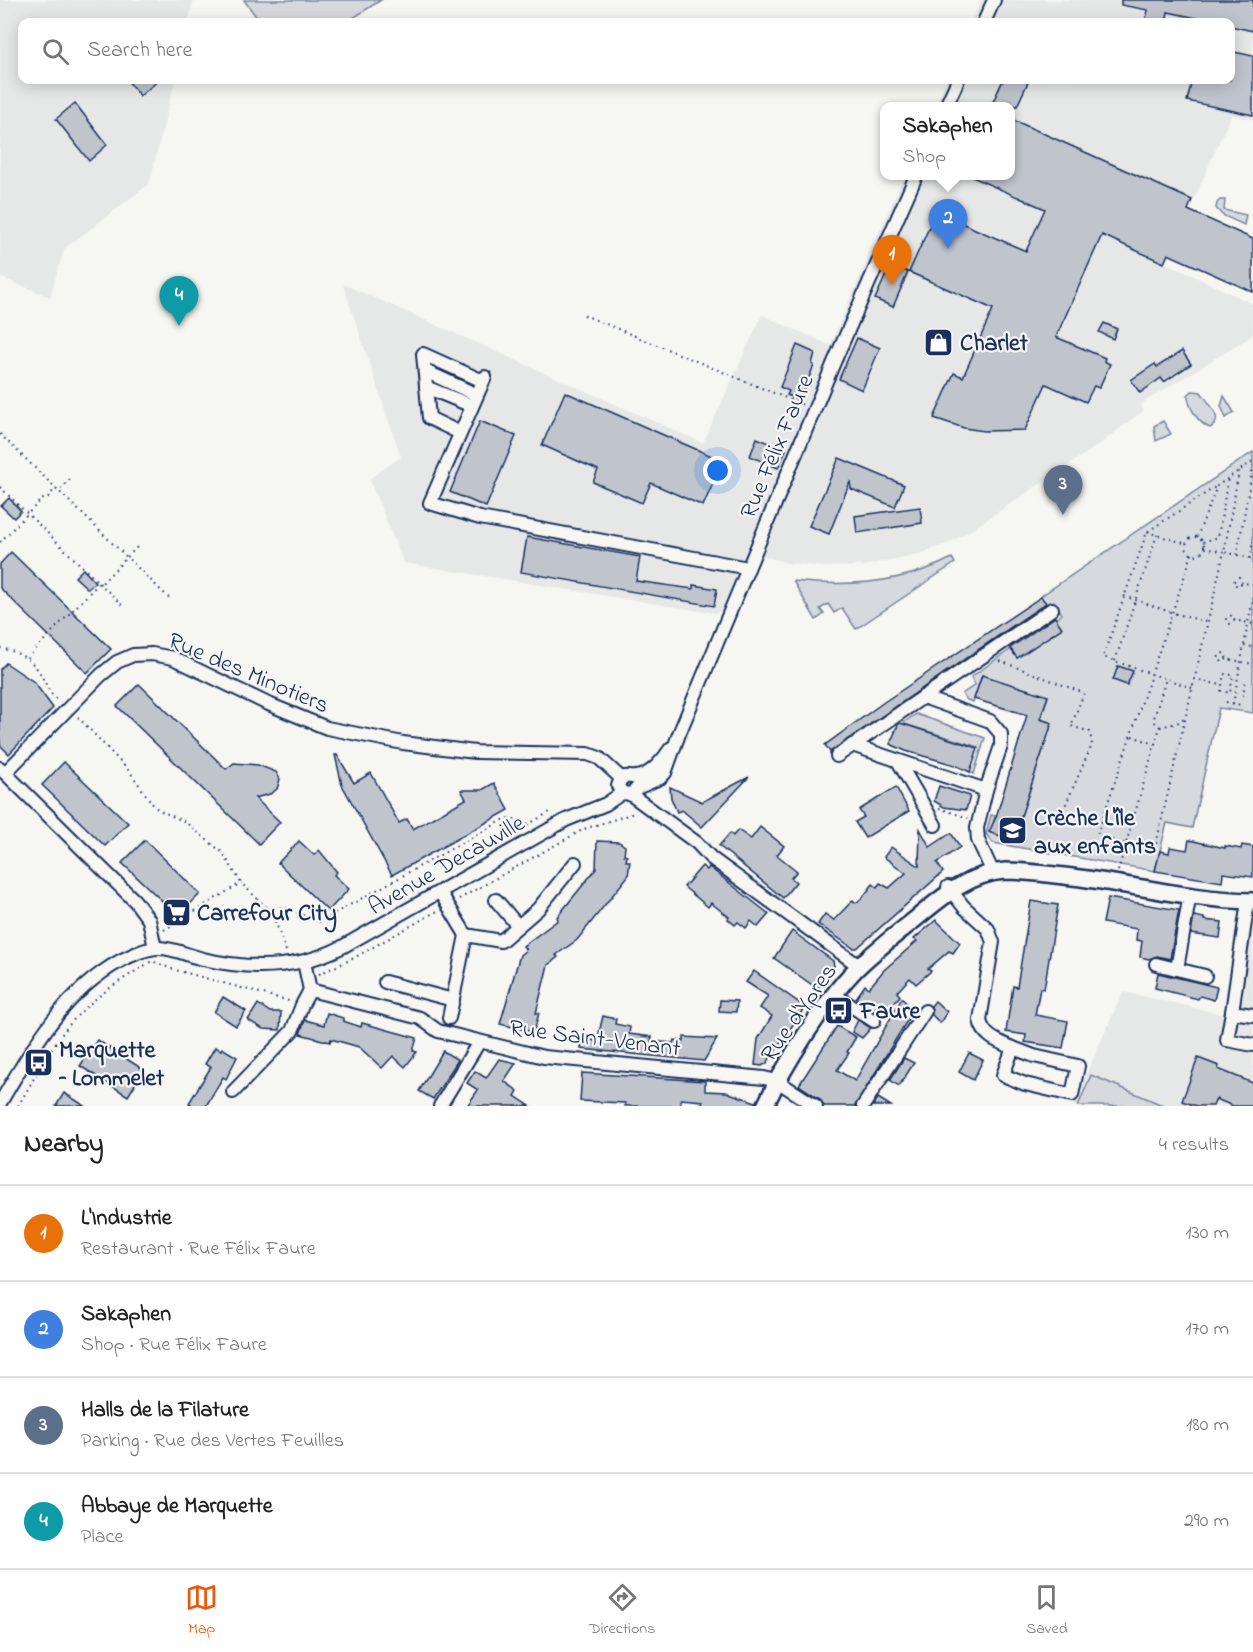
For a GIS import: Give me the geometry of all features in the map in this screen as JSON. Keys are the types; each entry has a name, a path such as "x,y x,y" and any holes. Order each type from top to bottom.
{"main road":[{"name":"Rue d'Ypres","path":"765,1106 777,1081 835,995 859,966 950,889 991,868 1082,877 1250,901"}],"street":[{"path":"986,18 994,0"},
{"path":"948,102 956,84"},
{"name":"Rue Félix Faure","path":"629,786 657,764 679,734 814,410 914,180"},
{"path":"460,433 429,418 423,354 484,379 430,502 480,518 748,568"},
{"path":"425,371 474,400"},
{"path":"426,387 474,400"},
{"path":"837,756 1053,609"},
{"name":"Rue des Minotiers","path":"3,770 117,662 133,655 152,654 173,658 266,704 327,728 403,743 475,752 592,754 603,761 629,786"},
{"path":"923,697 990,721 998,729 1002,740 1001,746 986,790 977,834 991,868"},
{"path":"852,745 986,790"},
{"path":"898,760 935,825"},
{"path":"0,1103 42,1033 72,998 95,978 154,942 149,920 135,901 3,770"},
{"path":"629,786 698,843 711,858 859,966"},
{"name":"Avenue Decauville","path":"154,942 165,949 228,964 252,966 304,962 332,952 566,820 606,804 629,786"},
{"path":"466,935 501,941 538,909 575,863"},
{"path":"950,889 964,907 988,929 993,938 981,1025 990,1037 1013,1048 1042,1058 1078,1066 1072,1095 1024,1084 1003,1075 1013,1048"},
{"path":"440,892 466,935 449,1018"},
{"path":"1177,969 1190,894"},
{"path":"496,900 518,926"},
{"path":"1250,901 1227,1040 1253,1045"},
{"path":"233,1092 292,1031 310,990 304,962"},
{"path":"1156,964 1205,976"},
{"path":"385,982 453,1000"},
{"name":"Rue Saint-Venant","path":"310,990 420,1018 435,1030 544,1057 777,1081"},
{"path":"835,995 874,1021"},
{"path":"863,1106 925,1011"},
{"path":"1232,1012 1253,1015"},
{"path":"440,1106 479,1042"},
{"path":"777,1081 816,1106"}],"path":[{"path":"584,315 814,410"},
{"path":"0,434 172,602"},
{"path":"1192,688 1103,657 1146,532 1253,462"},
{"path":"1237,555 1253,466"},
{"path":"1192,554 1097,835 1154,853 1224,552 1239,471"},
{"path":"59,491 71,478"},
{"path":"1203,542 1218,537 1228,478"},
{"path":"0,486 124,607"},
{"path":"1197,537 1217,486"},
{"path":"1,540 55,489 59,491"},
{"path":"1146,532 1187,544"},
{"path":"1115,662 1157,535"},
{"path":"1192,554 1201,553 1204,548 1203,542 1197,537"},
{"path":"1192,554 1187,544 1192,538 1197,537"},
{"path":"1253,541 1250,558 1253,563"},
{"path":"27,658 139,545"},
{"path":"1204,548 1250,558"},
{"path":"1242,583 1253,584"},
{"path":"1124,596 1208,622"},
{"path":"1233,704 1253,597"},
{"path":"1235,620 1253,624"},
{"path":"1244,646 1253,647"},
{"path":"0,648 27,658 38,670 47,688 56,699 68,706 130,772 154,806 179,818 218,847 241,883 268,909 279,931 290,964"},
{"path":"982,657 1084,693 1071,726 1090,732 1092,744 1061,815"},
{"path":"1227,659 1253,664"},
{"path":"1224,674 1233,675 1230,693 1221,691 1222,685 1224,674"},
{"path":"1166,679 1154,717 1155,723 1160,727 1167,727 1186,717"},
{"path":"1194,679 1222,685"},
{"path":"1242,696 1245,682"},
{"path":"1231,687 1244,689"},
{"path":"1226,702 1241,705"},
{"path":"1115,883 1160,727"},
{"path":"1131,736 1155,744"},
{"path":"922,802 978,821"},
{"path":"268,909 284,907 319,922 507,818 517,820 518,830 550,813 553,816 561,812 570,828 581,823 584,829"},
{"path":"154,942 241,883"}],"shaded area":[{"path":"0,0 193,0 189,18 18,18 18,84 174,84 149,184 64,249 50,297 0,277"},
{"path":"244,0 381,0 353,18 257,18"},
{"path":"981,0 1253,0 1253,119 1231,115 1166,263 1253,304 1253,335 1141,404 1143,411 1101,443 949,543 923,553 863,566 824,567 786,563 750,551 724,612 713,613 404,563 369,479 401,457 343,284 703,443 762,315 830,345 902,180 1015,180 1015,102 937,102 944,84 1235,84 1235,18 973,18"},
{"path":"1220,200 1225,200 1224,210 1246,215 1244,225 1222,215 1216,208"},
{"path":"1192,391 1201,392 1214,411 1216,420 1210,428 1198,419 1192,410 1188,395"},
{"path":"1224,396 1234,412 1226,418 1221,406"},
{"path":"1163,421 1171,434 1156,441 1154,426"},
{"path":"1253,452 1253,713 1219,708 1192,828 1167,823 1155,871 993,843 986,834 991,815 995,816 990,833 1013,840 1052,723 1040,719 1048,697 982,675 973,702 967,700 962,694 975,685 971,677 1011,649 1017,658 1062,628 1056,619 1062,614 1054,601 1047,606 1041,596"},
{"path":"952,558 955,563 856,629 842,608 834,613 828,604 820,609 824,614 816,620 793,581 854,583 895,578"},
{"path":"916,714 985,738 974,774 970,772 978,747 905,724 894,732 896,728"},
{"path":"1237,916 1253,916 1253,1106 1072,1106 1123,992 1223,1014"},
{"path":"1091,1075 1165,1106 1078,1106"}],"building":[{"path":"1121,0 1253,0 1253,31 1235,27 1235,18 1196,18 1168,12 1167,18 1146,18 1148,10 1121,5"},
{"path":"1235,52 1253,56 1253,115 1187,101 1191,84 1235,84"},
{"path":"130,84 154,84 140,96"},
{"path":"1001,84 1027,84 1017,106 1015,102 993,102"},
{"path":"75,103 107,145 89,161 56,119"},
{"path":"1015,121 1192,200 1188,210 1253,239 1253,292 1168,254 1164,263 1102,235 1056,337 1105,358 1104,361 1110,364 1099,388 1094,386 1086,402 1046,384 1025,430 984,431 964,428 934,418 954,373 963,377 993,309 909,272 936,212 1026,251 1045,209 979,180 1015,180"},
{"path":"891,264 908,272 893,307 875,299"},
{"path":"1104,323 1117,329 1113,339 1099,332"},
{"path":"857,338 880,348 862,390 839,379"},
{"path":"797,345 815,353 812,364 814,365 803,393 800,392 797,399 787,395 789,391 780,387"},
{"path":"1182,351 1191,364 1164,382 1161,378 1140,393 1131,380 1155,364 1157,367"},
{"path":"565,392 723,461 703,506 651,483 642,503 593,482 598,470 542,445"},
{"path":"480,421 516,436 486,507 450,492"},
{"path":"757,438 786,450 778,468 750,456"},
{"path":"839,458 904,485 895,507 851,489 850,482 829,534 809,526"},
{"path":"9,498 21,511 14,518 1,506"},
{"path":"920,507 922,523 857,533 855,516"},
{"path":"527,537 640,557 636,581 693,589 693,585 717,589 714,606 521,572"},
{"path":"11,552 111,649 87,673 0,588 0,564"},
{"path":"83,569 95,582 88,589 75,577"},
{"path":"1041,597 1046,603 830,752 825,745 884,702"},
{"path":"1055,617 1062,628 1017,658 1010,648"},
{"path":"6,663 34,682 53,708 9,754 0,745 0,669"},
{"path":"1118,666 1133,671 1127,685 1113,680"},
{"path":"982,675 1048,696 1040,719 1052,723 1013,840 989,832 996,817 1027,715 974,699"},
{"path":"139,684 226,769 234,763 258,765 276,772 280,779 277,789 270,794 255,798 280,822 259,844 117,706"},
{"path":"900,723 978,748 970,772 890,744"},
{"path":"335,755 354,783 371,773 399,823 407,819 413,829 466,799 461,790 482,790 494,783 509,810 392,875 342,785"},
{"path":"64,762 128,823 105,846 42,785"},
{"path":"749,777 702,827 682,810 677,812 671,798 670,787 702,802"},
{"path":"939,786 970,796 966,810 944,807 934,801"},
{"path":"896,787 909,811 865,838 855,822 864,817 859,810"},
{"path":"760,827 784,846 777,855 797,871 791,878 796,882 783,898 719,846 730,833 733,836 738,830 751,839"},
{"path":"920,829 930,847 951,833 960,847 937,863 943,872 857,948 853,948 818,924 825,914 834,920 853,900 856,903 863,897 873,884 877,887 880,883 889,888 906,873 884,857 891,847 919,866"},
{"path":"145,840 200,894 178,916 122,863"},
{"path":"1189,840 1225,848 1225,846 1241,849 1242,845 1253,847 1253,877 1223,873 1222,882 1155,871 1160,851 1169,853 1170,847 1187,850"},
{"path":"299,841 314,855 319,850 337,872 334,875 349,889 328,911 278,863"},
{"path":"597,841 619,842 625,846 626,861 630,861 628,876 577,940 556,955 558,957 548,965 536,1013 539,1013 534,1032 500,1024 520,955 526,950 523,946 558,920 557,917 596,869"},
{"path":"702,866 707,870 709,867 769,914 758,927 751,921 746,928 738,922 735,925 728,919 729,917 711,903 708,907 684,887"},
{"path":"1108,898 1179,910 1170,959 1157,956 1149,959 1140,957 1142,941 1136,940 1137,929 1103,923"},
{"path":"1031,901 1058,905 1044,989 1040,988 1035,1015 1068,1021 1063,1048 1025,1042 1026,1035 1006,1032 1013,986 1017,987"},
{"path":"1194,916 1204,918 1204,920 1222,922 1220,938 1191,934"},
{"path":"936,920 960,943 953,953 949,951 928,969 931,971 916,984 910,978 897,992 900,996 881,1017 856,998 865,985 869,988 884,970 917,941 914,939"},
{"path":"792,931 833,961 834,966 818,989 774,958"},
{"path":"754,971 805,1007 767,1063 762,1066 755,1065 758,1039 772,1016 760,1008 768,996 746,982"},
{"path":"1158,973 1217,987 1214,1000 1200,996 1198,999 1155,988"},
{"path":"223,997 246,1011 236,1026 214,1012"},
{"path":"902,998 913,1011 855,1106 824,1106 820,1099 799,1085 837,1026 856,1037 847,1052 849,1053 837,1070 855,1081"},
{"path":"720,1000 737,1001 736,1012 719,1011"},
{"path":"935,1001 947,1012 940,1023 932,1015 931,1006"},
{"path":"258,1004 270,1012 281,1012 280,1030 263,1029 248,1020"},
{"path":"327,1013 361,1027 362,1023 417,1038 413,1051 417,1052 405,1067 393,1056 382,1068 359,1047 300,1034 305,1020 324,1025"},
{"path":"603,1016 616,1019 615,1024 630,1027 629,1034 652,1037 651,1041 673,1043 674,1040 684,1041 684,1037 717,1039 704,1061 581,1049 582,1039 597,1041"},
{"path":"858,1020 871,1028 862,1038 852,1032"},
{"path":"97,1040 144,1070 128,1096 80,1066"},
{"path":"215,1047 221,1050 222,1048 237,1057 226,1079 223,1077 206,1106 194,1106 189,1103 211,1067 205,1064"},
{"path":"443,1051 458,1060 433,1099 419,1091"},
{"path":"969,1053 983,1060 973,1080 959,1072"},
{"path":"904,1058 914,1063 899,1086 890,1080"},
{"path":"1198,1058 1253,1083 1253,1106 1233,1106 1216,1099 1213,1106 1196,1106 1182,1101"},
{"path":"499,1059 516,1063 504,1081 518,1091 515,1096 530,1106 467,1106 478,1090 467,1083 475,1071 486,1078"},
{"path":"582,1073 705,1081 705,1091 726,1092 756,1102 755,1106 701,1106 703,1101 681,1099 680,1106 625,1106 625,1103 580,1101"},
{"path":"64,1093 85,1106 56,1106"},
{"path":"878,1098 891,1106 873,1106"}],"place":[{"name":"Sakaphen","path":"948,249"},
{"name":"L'Industrie","path":"892,285"},
{"name":"Abbaye de Marquette","path":"179,326"},
{"name":"Charlet","path":"939,342"},
{"name":"Halls de la Filature","path":"1063,515"},
{"name":"Crèche L'île aux enfants","path":"1013,831"},
{"name":"Carrefour City","path":"176,912"},
{"name":"Faure","path":"839,1010"},
{"name":"Marquette – Lommelet","path":"38,1063"}]}
